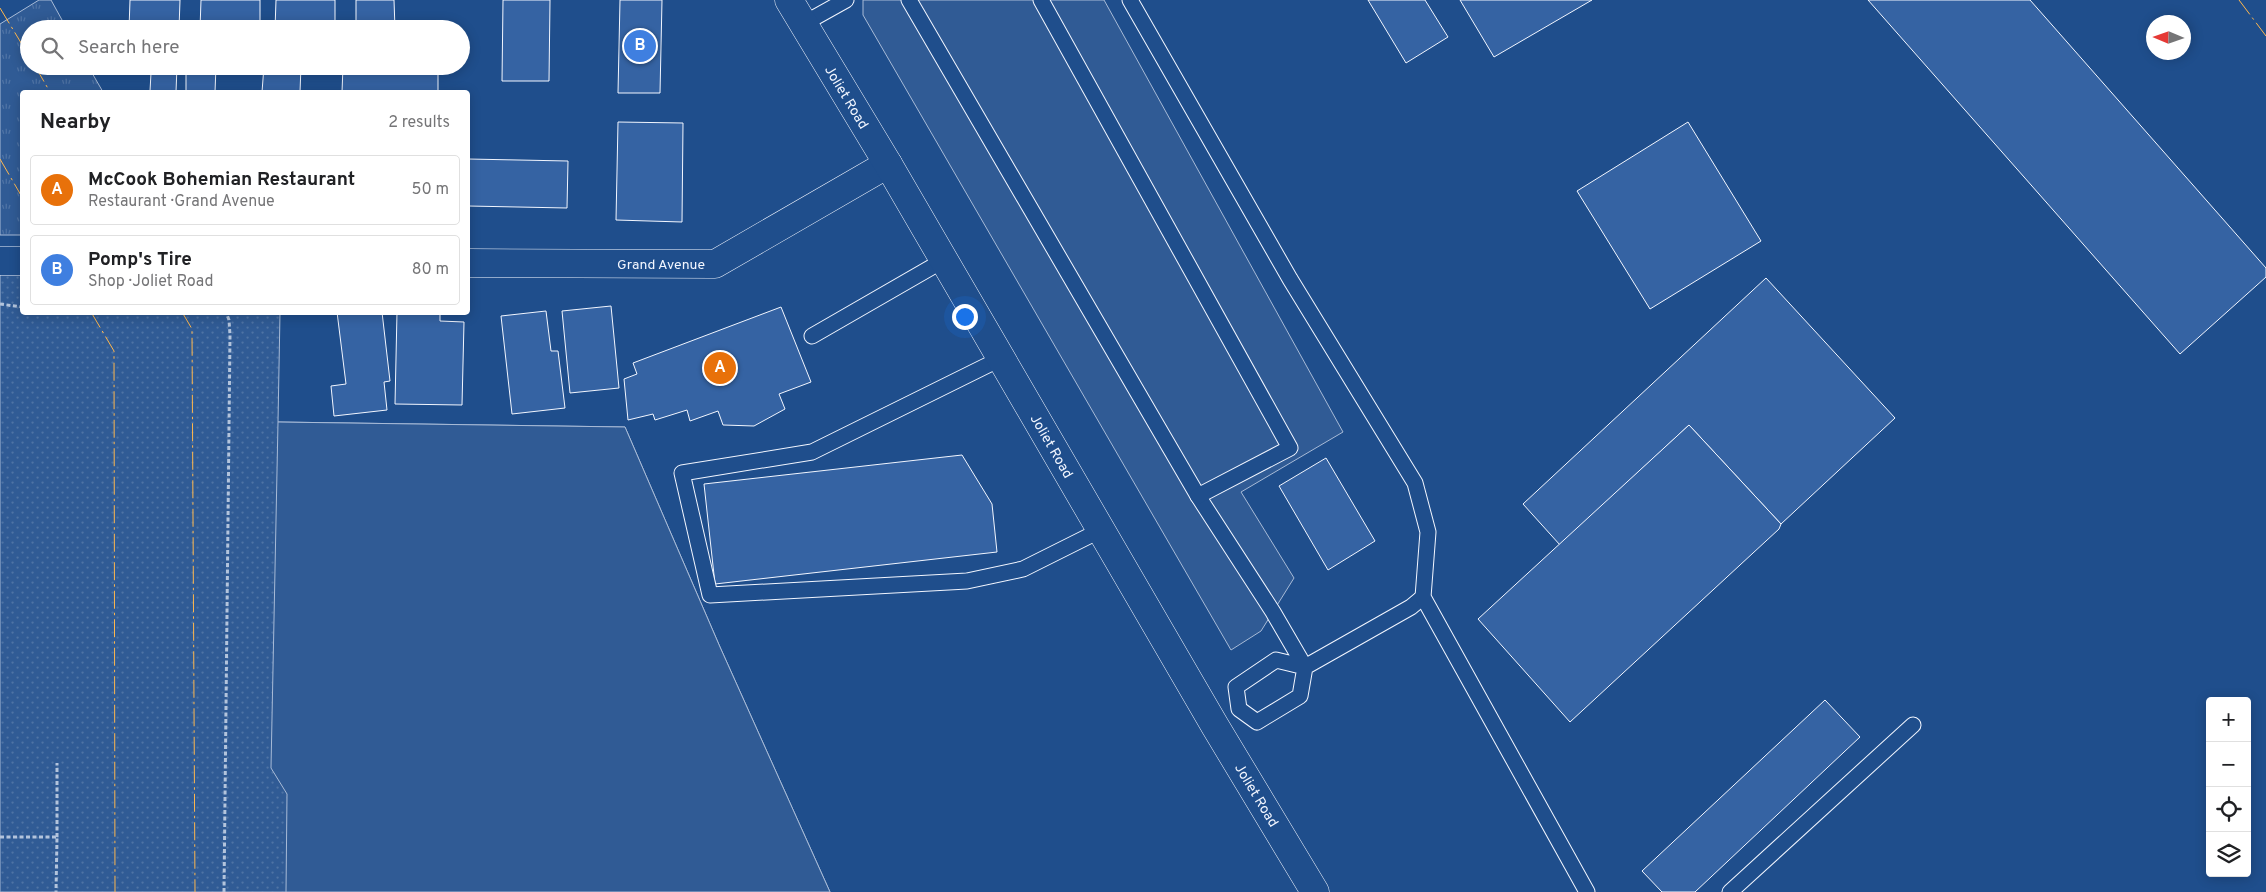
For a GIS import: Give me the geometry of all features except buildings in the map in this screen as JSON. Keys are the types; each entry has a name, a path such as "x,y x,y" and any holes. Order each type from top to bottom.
{"main road":[{"name":"Joliet Road","path":"789,0 888,164 1215,726 1315,892"},
{"name":"Grand Avenue","path":"470,263 715,264 888,164"},
{"path":"0,261 20,261"}],"lane":[{"path":"803,24 846,0"},
{"path":"909,0 1198,496 1273,612 1305,667 1300,696 1257,722 1239,709 1236,687 1276,660 1305,667 1411,607 1423,597"},
{"path":"1041,0 1290,448 1198,496"},
{"path":"1130,0 1290,279 1416,483 1428,532 1423,597 1587,892"},
{"path":"812,336 944,260"},
{"path":"1002,358 812,452 682,473 710,595 967,582 1022,569 1101,530"},
{"path":"1215,726 1239,709"},
{"path":"1730,892 1913,725"}],"path":[{"path":"0,304 20,307"},
{"path":"224,892 230,335 227,315"},
{"path":"56,892 57,763"},
{"path":"0,836 57,837"}],"green space":[{"path":"39,0 51,0 62,20 20,20 20,75 93,75 102,90 20,90 20,235 0,235 0,24"},
{"path":"20,269 20,315 280,315 278,422 625,427 720,647 830,892 0,892 0,270"}],"shaded area":[{"path":"863,0 1104,0 1343,432 1241,492 1294,578 1261,631 1231,650 863,15"},
{"path":"278,422 625,427 720,647 830,892 286,892 287,794 271,768"}],"power":[{"path":"2239,0 2266,36"},
{"path":"0,8 20,41"},
{"path":"40,75 49,90"},
{"path":"0,159 20,194"},
{"path":"93,315 114,351 115,892"},
{"path":"184,315 192,329 195,892"}],"place":[{"name":"Pomp's Tire","path":"640,46"},
{"name":"McCook Bohemian Restaurant","path":"720,368"}]}
